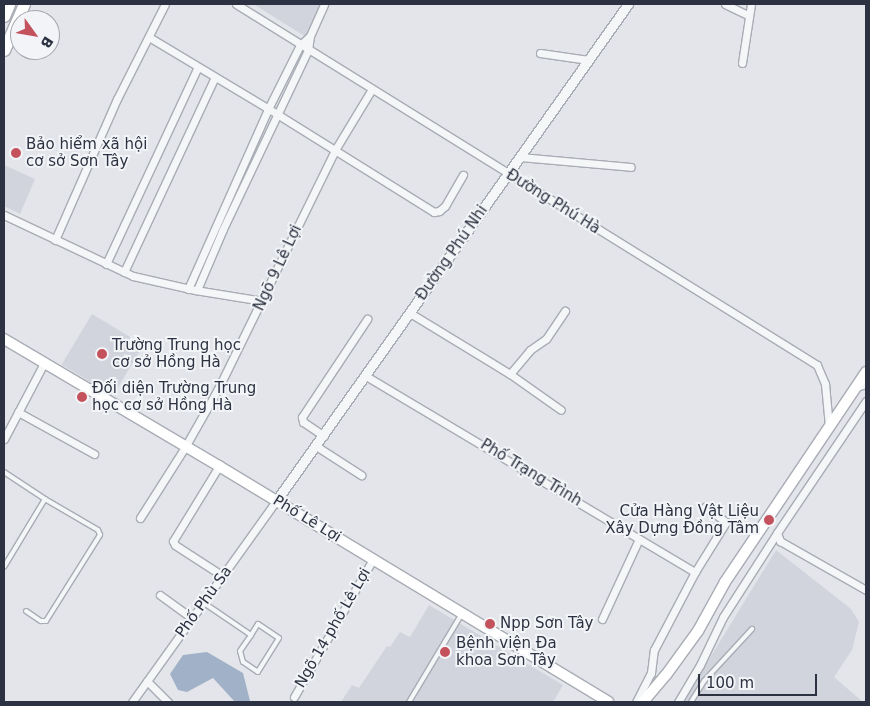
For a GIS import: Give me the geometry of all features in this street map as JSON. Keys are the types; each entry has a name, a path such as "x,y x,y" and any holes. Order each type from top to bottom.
{"highway":[{"path":"4,50 24,4"}],"main road":[{"name":"Phố Lê Lợi","path":"4,339 219,466 608,702"},
{"path":"643,702 666,675 698,631 726,582 829,426 861,386 866,372"}],"street":[{"path":"55,240 117,99 165,4"},
{"name":"Đường Phú Hà","path":"236,4 817,366 825,384 829,426"},
{"path":"197,290 223,229 308,50 310,36 324,4"},
{"name":"Đường Phú Nhi","path":"276,501 324,436 628,4"},
{"path":"725,4 748,15"},
{"path":"742,63 751,4"},
{"path":"188,288 268,109 300,44 310,36"},
{"path":"149,37 434,212 439,211 444,206 464,175"},
{"path":"540,53 588,60"},
{"path":"106,264 198,67"},
{"path":"124,272 215,76"},
{"name":"Ngõ 9 Lê Lợi","path":"140,518 185,447 263,301 335,150 372,89"},
{"path":"520,157 631,167"},
{"path":"4,215 124,272 197,290 263,301"},
{"path":"510,374 530,350 546,339 565,311"},
{"path":"410,313 450,340 510,374 561,410"},
{"path":"324,436 303,422 302,417 367,318"},
{"path":"4,439 44,363"},
{"name":"Phố Trạng Trình","path":"366,376 694,572"},
{"path":"678,702 700,665 723,618 777,533 866,401"},
{"path":"18,412 94,454"},
{"path":"316,446 361,475"},
{"path":"219,466 173,541 223,576"},
{"name":"Phố Phù Sa","path":"132,702 276,501"},
{"path":"636,702 651,673 654,650 694,572 726,522 705,506"},
{"path":"777,533 780,541 866,590"},
{"path":"602,619 639,539"},
{"name":"Ngõ 14 phố Lê Lợi","path":"294,697 373,559"},
{"path":"160,595 192,618"},
{"path":"147,681 168,702"}],"lane":[{"path":"4,472 98,530 100,535 46,621 41,621 26,611"},
{"path":"4,567 45,499"},
{"path":"204,603 251,635"},
{"path":"409,702 462,613"},
{"path":"258,624 279,638 258,672 243,662 240,651 251,635 258,624"},
{"path":"691,702 704,681 752,629"}],"shaded area":[{"path":"253,4 322,4 306,37"},
{"path":"4,165 35,179 20,214 4,206"},
{"name":"Trường Trung học cơ sở Hồng Hà","path":"92,314 143,345 113,395 62,365"},
{"path":"776,550 851,609 859,622 852,650 834,677 863,702 683,702"},
{"name":"Bệnh viện Đa khoa Sơn Tây","path":"429,605 563,685 553,702 341,702 352,685 359,688 387,646 390,647 400,632 410,637"}],"water":[{"path":"207,652 243,673 250,701 272,702 235,702 213,678 187,692 178,690 170,674 183,655"}],"place":[{"name":"Bảo hiểm xã hội cơ sở Sơn Tây","path":"16,153"},
{"name":"Trường Trung học cơ sở Hồng Hà","path":"102,354"},
{"name":"Đối diện Trường Trung học cơ sở Hồng Hà","path":"82,397"},
{"name":"Cửa Hàng Vật Liệu Xây Dựng Đồng Tâm","path":"769,520"},
{"name":"Npp Sơn Tây","path":"490,624"},
{"name":"Bệnh viện Đa khoa Sơn Tây","path":"445,652"}]}
